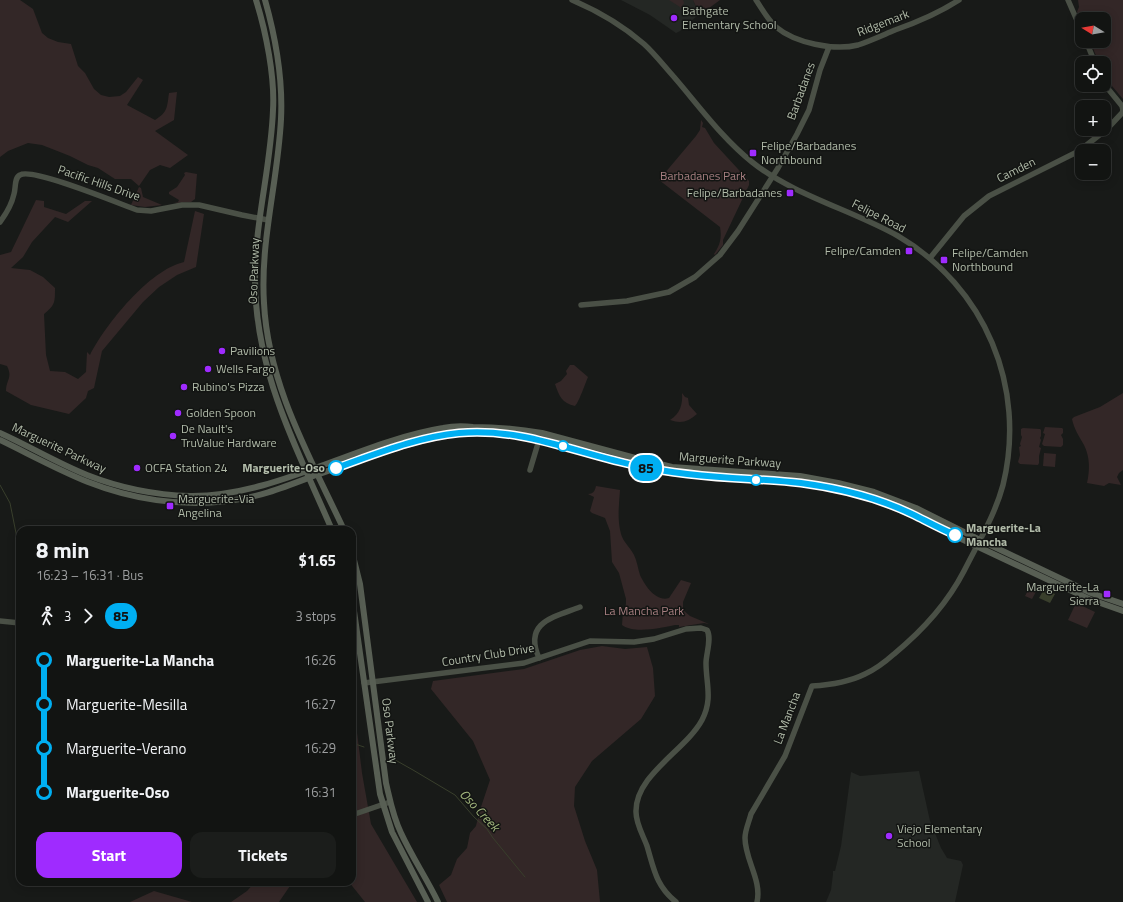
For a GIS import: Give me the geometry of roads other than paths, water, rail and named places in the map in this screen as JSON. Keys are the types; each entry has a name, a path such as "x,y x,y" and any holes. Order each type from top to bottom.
{"main road":[{"name":"Oso Parkway","path":"256,0 262,21 269,58 273,108 271,140 255,256 255,286 258,326 265,363 276,401 330,526"},
{"name":"Oso Parkway","path":"265,0 278,53 282,102 279,145 265,246 263,292 270,347 276,373 286,401 314,468 342,526"},
{"name":"Marguerite Parkway","path":"0,433 86,475 119,486 160,494 191,496 234,492 264,485 404,436 433,429 456,426 504,428 542,433 639,460 672,467 800,476 874,492 916,508 978,543 1089,599 1123,611"},
{"name":"Marguerite Parkway","path":"0,440 90,483 118,492 159,501 191,503 229,501 279,489 395,448 435,437 460,433 498,434 539,440 636,466 672,473 800,483 838,490 872,499 914,515 1092,593 1123,604"},
{"name":"Oso Parkway","path":"356,568 360,584 386,782 390,802 394,817 406,845 438,902"},
{"name":"Oso Parkway","path":"356,626 375,770 382,805 397,843 428,902"}],"street":[{"name":"Felipe Road","path":"572,0 624,28 645,46 727,139 753,162 773,176 898,236 930,258 955,282 985,327 997,355 1005,380 1010,420 1008,451 1004,478 998,500 978,543"},
{"name":"Ridgemark","path":"756,0 776,27 806,43 829,47 858,45 925,19 959,0"},
{"path":"1068,0 1075,16"},
{"name":"Barbadanes","path":"581,306 644,298 669,292 695,277 729,246 773,176 809,110 820,70 829,47"},
{"name":"Camden","path":"930,258 964,216 989,196 1079,151 1107,129 1122,113 1122,106 1110,92"},
{"name":"Pacific Hills Drive","path":"0,222 14,195 16,183 22,173 43,176 137,210 151,211 182,205 199,205 268,220"},
{"path":"530,470 539,440"},
{"name":"La Mancha","path":"757,902 757,886 746,847 745,837 748,824 752,814 785,756 812,686 835,684 852,680 867,674 884,663 912,640 948,597 959,581 978,543"},
{"path":"539,658 534,648 534,640 541,625 552,618 580,607"},
{"path":"0,620 16,622"},
{"name":"Country Club Drive","path":"364,683 524,663 590,641 634,642 654,639 686,630 700,628 706,630 709,635 706,662 709,693 705,713 695,730 644,785 638,796 636,804 636,819 647,847 653,871 661,886 676,902"},
{"path":"356,814 390,802"}],"waterway":[{"name":"Oso Creek","path":"0,485 10,503 16,533"},
{"name":"Oso Creek","path":"356,744 364,747"},
{"name":"Oso Creek","path":"390,757 455,795 474,817 487,829 525,877"}],"place":[{"name":"Bathgate Elementary School","path":"674,18"},
{"name":"Felipe/Barbadanes Northbound","path":"753,153"},
{"name":"Felipe/Barbadanes","path":"790,193"},
{"name":"Felipe/Camden","path":"909,251"},
{"name":"Felipe/Camden Northbound","path":"944,260"},
{"name":"Pavilions","path":"222,351"},
{"name":"Wells Fargo","path":"208,369"},
{"name":"Rubino's Pizza","path":"184,387"},
{"name":"Golden Spoon","path":"178,413"},
{"name":"De Nault's TruValue Hardware","path":"173,436"},
{"name":"OCFA Station 24","path":"137,468"},
{"name":"Marguerite-Oso","path":"336,468"},
{"name":"Marguerite-Via Angelina","path":"170,506"},
{"name":"Marguerite-La Mancha","path":"955,535"},
{"name":"Marguerite-La Sierra","path":"1107,594"},
{"name":"Viejo Elementary School","path":"889,836"}],"park label":[{"name":"Barbadanes Park","path":"703,176"},
{"name":"La Mancha Park","path":"644,611"}]}
